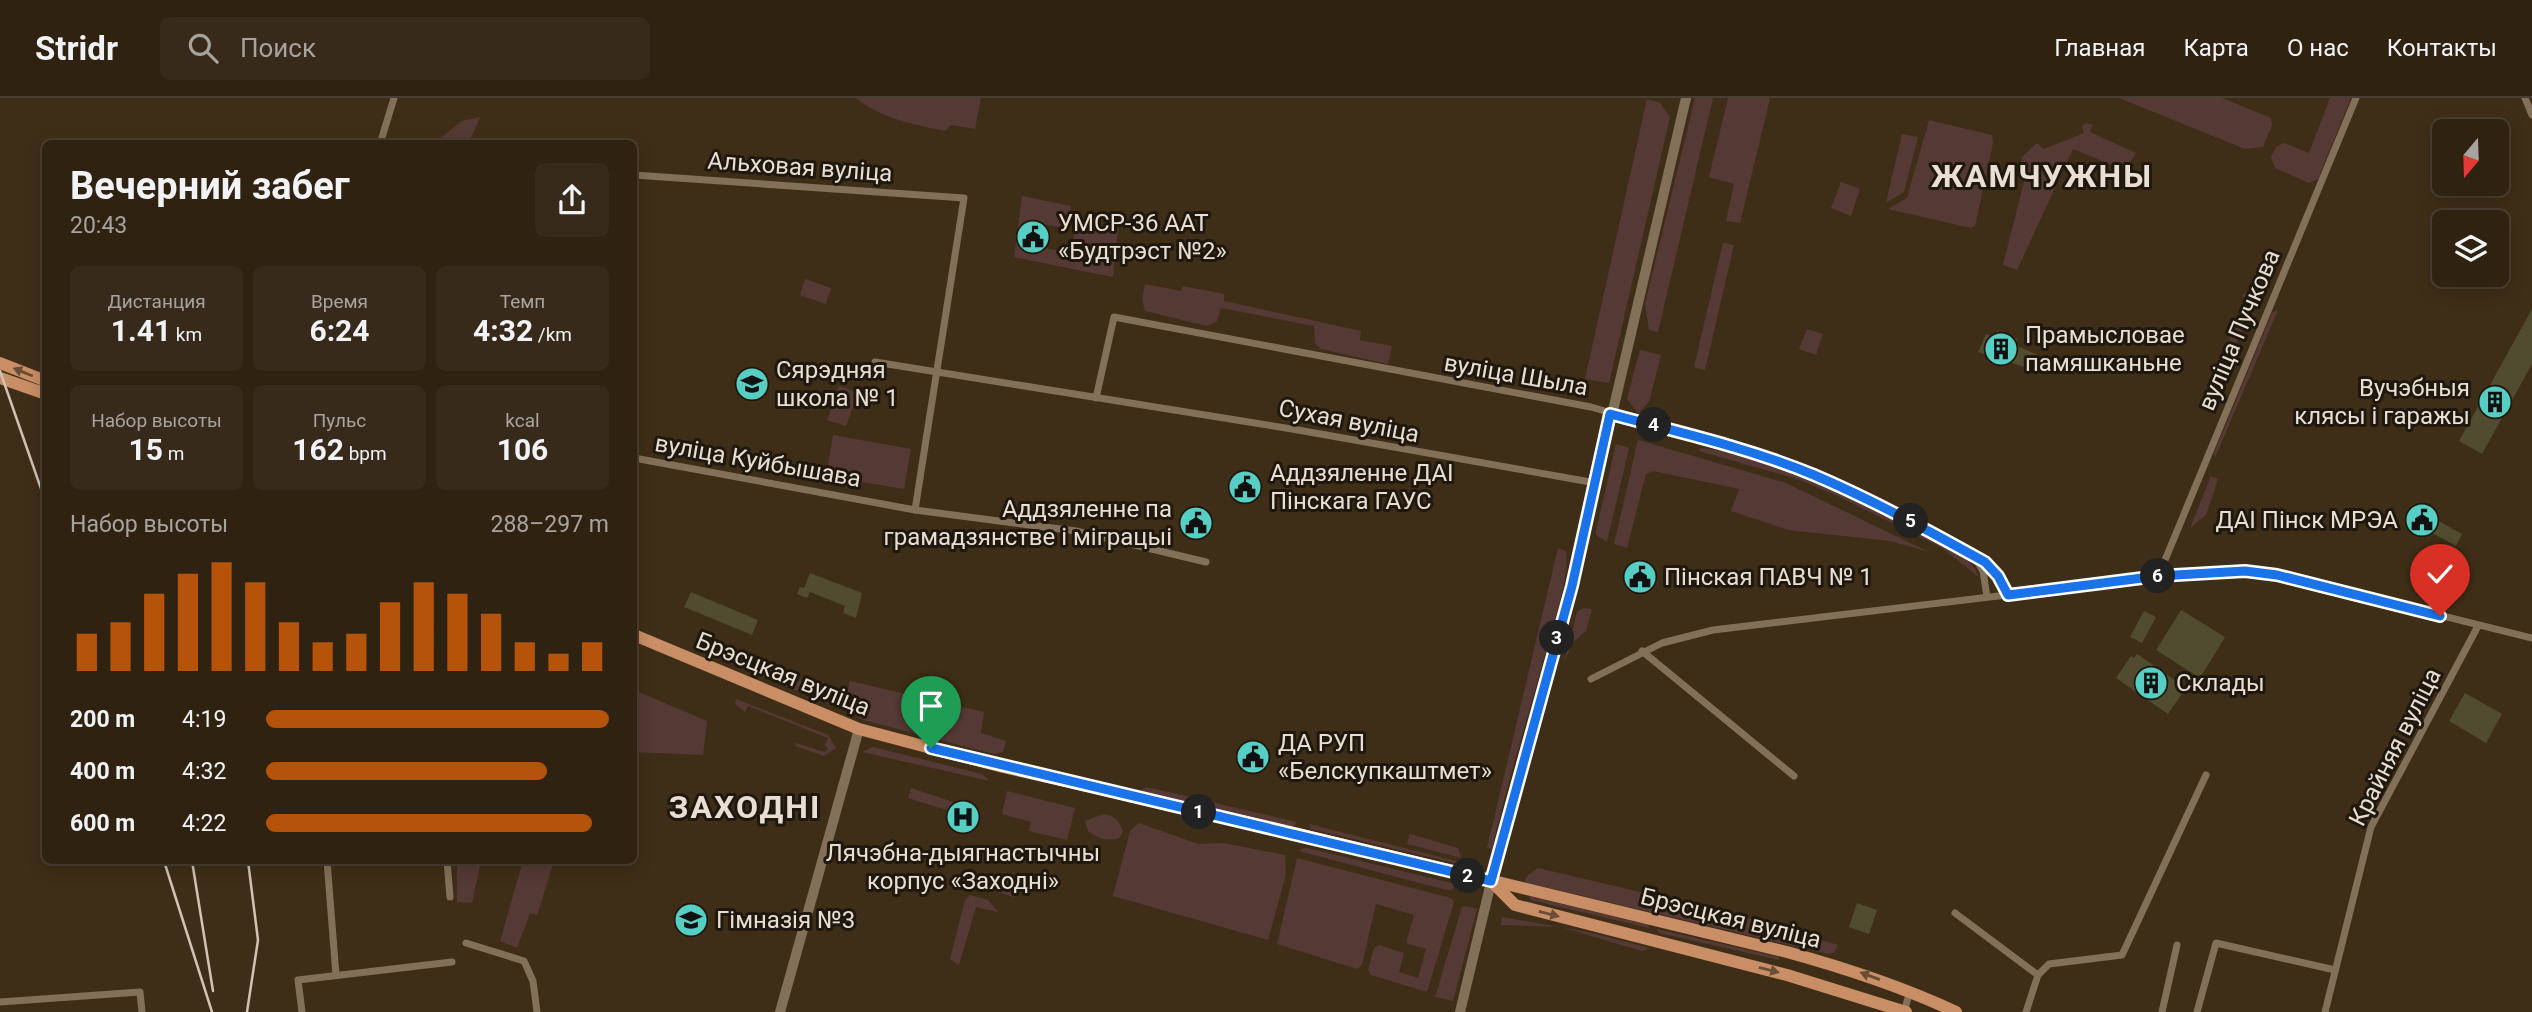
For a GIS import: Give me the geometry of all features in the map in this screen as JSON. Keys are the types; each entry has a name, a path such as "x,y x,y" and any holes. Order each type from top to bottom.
{"main road":[{"path":"0,363 42,379"},
{"path":"0,378 42,393"},
{"name":"Брэсцкая вуліца","path":"637,636 859,729 1003,767 1787,952 1847,968 1910,991 1956,1012"},
{"name":"Брэсцкая вуліца","path":"1491,881 1515,905 1787,975 1905,1012"}],"street":[{"path":"381,140 394,98"},
{"path":"1460,1012 1491,881 1572,586 1610,414 1686,98"},
{"name":"вуліца Пучкова","path":"2158,576 2356,98"},
{"path":"2525,98 2532,115"},
{"name":"Альховая вуліца","path":"637,175 964,198 939,373"},
{"name":"вуліца Шыла","path":"1096,398 1114,317 1610,414 1812,474 1882,506 1972,555 1998,576 2008,595"},
{"name":"Сухая вуліца","path":"875,362 1595,484"},
{"path":"915,510 939,373"},
{"name":"вуліца Куйбышава","path":"637,459 915,510 1076,531 1206,562"},
{"path":"1972,555 1983,571 1987,597"},
{"path":"1591,680 1642,651 1677,637 1725,628 2158,576 2245,571 2277,575 2532,638"},
{"name":"Крайняя вуліца","path":"2325,1012 2371,827 2478,626"},
{"path":"1642,651 1794,776"},
{"path":"780,1012 859,729"},
{"path":"2026,1012 2038,975 2049,964 2122,956 2206,775"},
{"path":"327,864 336,975"},
{"path":"447,864 450,897"},
{"path":"1955,913 2038,975"},
{"path":"466,943 524,961 533,981 537,1012"},
{"path":"2197,1012 2216,943 2335,970"},
{"path":"2162,1012 2177,945"},
{"path":"302,1012 298,979 452,962"},
{"path":"1905,1012 1910,991"},
{"path":"0,1002 140,992 142,1012"}],"shaded area":[{"path":"856,98 981,98 975,129 951,125 945,131 887,116"},
{"path":"1695,98 1713,98 1658,332 1649,330 1645,304"},
{"path":"1728,98 1770,98 1740,223 1726,221 1734,184 1709,177"},
{"path":"2119,98 2222,98 2271,118 2272,125 2263,147 2245,149"},
{"path":"2330,98 2351,98 2318,179 2309,183 2275,168 2271,157 2277,146 2284,143 2309,153"},
{"path":"1647,99 1660,103 1670,117 1609,383 1585,379"},
{"path":"480,117 470,140 438,140 462,121"},
{"path":"1929,120 1992,135 1993,143 1975,226 1971,228 1888,209 1907,198"},
{"path":"2087,123 2093,125 2090,132 2136,153 2125,170 2073,149 2017,270 2003,265 2027,170 2021,168 2022,157 2037,143 2044,149 2084,133 2082,126"},
{"path":"1902,134 1918,137 1904,192 1886,203"},
{"path":"1841,182 1860,189 1851,216 1831,208"},
{"path":"1022,196 1071,206 1067,228 1038,224 1036,229 1025,227 1022,244 1071,253 1076,224 1115,226 1118,230 1113,277 1014,257"},
{"path":"1723,243 1734,245 1705,370 1694,367"},
{"path":"805,279 831,288 826,304 800,295"},
{"path":"1145,284 1181,291 1183,286 1224,294 1224,301 1361,331 1360,340 1392,346 1388,364 1321,349 1315,343 1314,326 1221,308 1217,321 1207,326 1145,311 1142,299"},
{"path":"2244,293 2256,297 2217,389 2212,383 2246,299 2242,296"},
{"path":"2278,310 2215,458 2214,453 2272,313"},
{"path":"1807,329 1823,334 1816,355 1799,349"},
{"path":"1640,350 1661,355 1649,402 1638,413 1627,399"},
{"path":"839,386 858,393 846,426 827,420"},
{"path":"833,435 911,449 904,489 826,476"},
{"path":"1638,440 1786,483 1929,552 1890,541 1788,530 1731,511 1739,489 1653,471 1646,474 1627,548 1614,544"},
{"path":"1616,444 1629,448 1607,542 1596,535 1596,531"},
{"path":"1700,448 1757,459 1838,491 1952,549 1969,561 1979,577 1942,548 1840,497 1797,479 1699,451"},
{"path":"2211,476 2218,479 2206,515 2190,528"},
{"path":"1558,548 1566,551 1566,574 1561,596 1492,849 1487,848"},
{"path":"1584,608 1592,609 1586,631 1572,643 1564,663 1577,612"},
{"path":"754,662 830,693 831,705 754,673"},
{"path":"850,681 984,712 981,733 1006,741 1003,752 994,754 863,720 843,708"},
{"path":"637,691 707,721 703,755 637,752"},
{"path":"736,699 828,735 836,748 824,756 795,746 796,743 825,752 828,749 825,745 828,738 748,706 745,712 735,704"},
{"path":"873,747 982,774 990,781 862,752"},
{"path":"1147,787 1297,822 1293,827 1138,792"},
{"path":"911,788 962,805 959,814 908,798"},
{"path":"1007,791 1075,808 1067,840 1029,831 1031,822 1002,814"},
{"path":"1104,814 1119,822 1123,832 1119,838 1102,839 1088,831 1085,821"},
{"path":"1139,823 1198,844 1224,843 1285,855 1286,874 1268,940 1113,896 1130,831"},
{"path":"1309,824 1460,862 1463,865 1311,829"},
{"path":"1410,834 1458,848 1461,858 1407,844"},
{"path":"1303,848 1455,884 1452,890 1446,890 1299,851"},
{"path":"1297,858 1451,898 1454,902 1427,992 1371,975 1368,970 1374,948 1379,945 1404,953 1399,972 1418,978 1426,949 1406,943 1414,915 1376,904 1362,965 1357,969 1277,944"},
{"path":"457,864 480,864 472,903 457,902"},
{"path":"522,864 553,864 537,915 530,913 517,948 500,941"},
{"path":"1538,868 1742,916 1838,945 1834,953 1828,954 1524,882 1527,876"},
{"path":"993,873 1028,883 1014,897 990,890"},
{"path":"970,895 988,900 998,912 976,907 959,965 950,959 965,900"},
{"path":"1529,896 1648,925 1649,928 1531,900"},
{"path":"1462,907 1477,909 1453,1001 1435,997"},
{"path":"1502,917 1559,927 1501,925"},
{"path":"1563,928 1588,932 1650,948 1642,951"},
{"path":"1657,929 1779,957 1779,960 1659,933"}],"building":[{"name":"Вучэбныя клясы і гаражы","path":"2532,309 2532,364 2482,454 2459,441"},
{"name":"Прамысловае памяшканьне","path":"1997,331 2017,339 2015,345 2045,358 2039,372 1978,352 1986,334 1995,338"},
{"path":"2419,510 2462,534 2456,546 2412,522"},
{"path":"810,573 862,593 856,618 843,613 845,606 810,592 807,598 797,594 800,587 804,588"},
{"path":"691,592 758,620 752,635 684,607"},
{"path":"2181,610 2225,637 2200,678 2156,650"},
{"name":"Склады","path":"2144,611 2156,617 2142,643 2130,637"},
{"name":"Склады","path":"2137,654 2186,688 2168,714 2116,678 2131,656 2134,658"},
{"path":"2465,693 2502,714 2486,743 2449,721"},
{"path":"1857,903 1877,910 1869,934 1849,927"}],"railway":[{"path":"0,371 42,492"},
{"path":"165,864 212,1012"},
{"path":"192,864 213,991"},
{"path":"247,1012 258,940 248,864"}],"place":[{"name":"УМСР-36 ААТ «Будтрэст №2»","path":"1033,237"},
{"name":"Прамысловае памяшканьне","path":"2001,349"},
{"name":"Сярэдняя школа № 1","path":"752,384"},
{"name":"Вучэбныя клясы і гаражы","path":"2495,402"},
{"name":"Аддзяленне ДАІ Пінскага ГАУС","path":"1245,487"},
{"name":"ДАІ Пінск МРЭА","path":"2422,520"},
{"name":"Аддзяленне па грамадзянстве і міграцыі","path":"1196,523"},
{"name":"Пінская ПАВЧ № 1","path":"1640,577"},
{"name":"Склады","path":"2151,683"},
{"name":"ДА РУП «Белскупкаштмет»","path":"1253,757"},
{"name":"Лячэбна-дыягнастычны корпус «Заходні»","path":"963,817"},
{"name":"Гімназія №3","path":"691,920"}],"district":[{"name":"ЖАМЧУЖНЫ","path":"2042,176"},
{"name":"ЗАХОДНІ","path":"745,807"}],"route":[{"path":"931,748 1491,881 1572,586 1610,414 1750,453 1812,474 1882,506 1985,562 1998,576 2008,595 2158,576 2245,571 2277,575 2440,616"}]}
